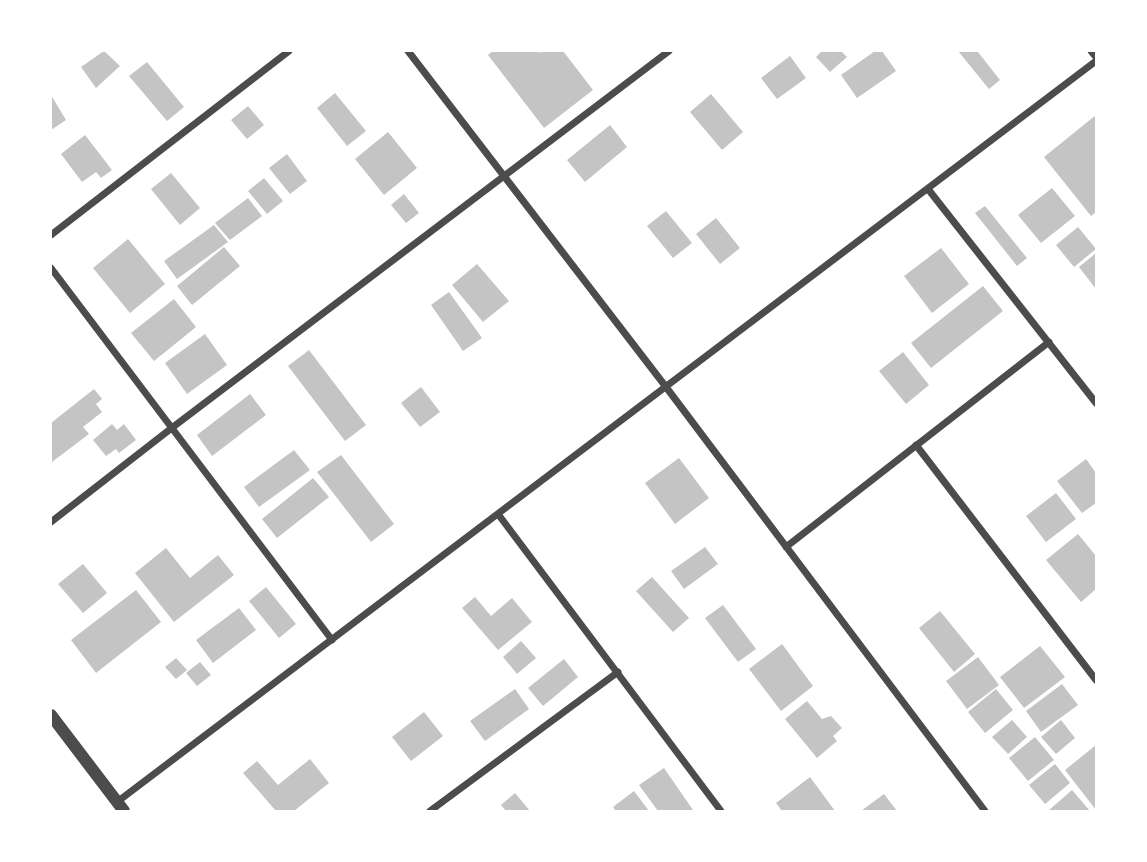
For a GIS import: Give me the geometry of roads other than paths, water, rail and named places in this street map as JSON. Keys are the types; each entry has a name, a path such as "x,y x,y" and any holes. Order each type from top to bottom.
{"street":[{"path":"51,236 289,51"},
{"path":"408,51 666,387 985,811"},
{"path":"51,523 173,427 669,51"},
{"path":"51,715 120,807 332,640 1096,59 1091,51"},
{"path":"928,189 1096,403"},
{"path":"51,268 332,640"},
{"path":"786,547 1049,342"},
{"path":"916,445 1096,680"},
{"path":"498,514 722,811"},
{"path":"433,810 618,672"}]}
